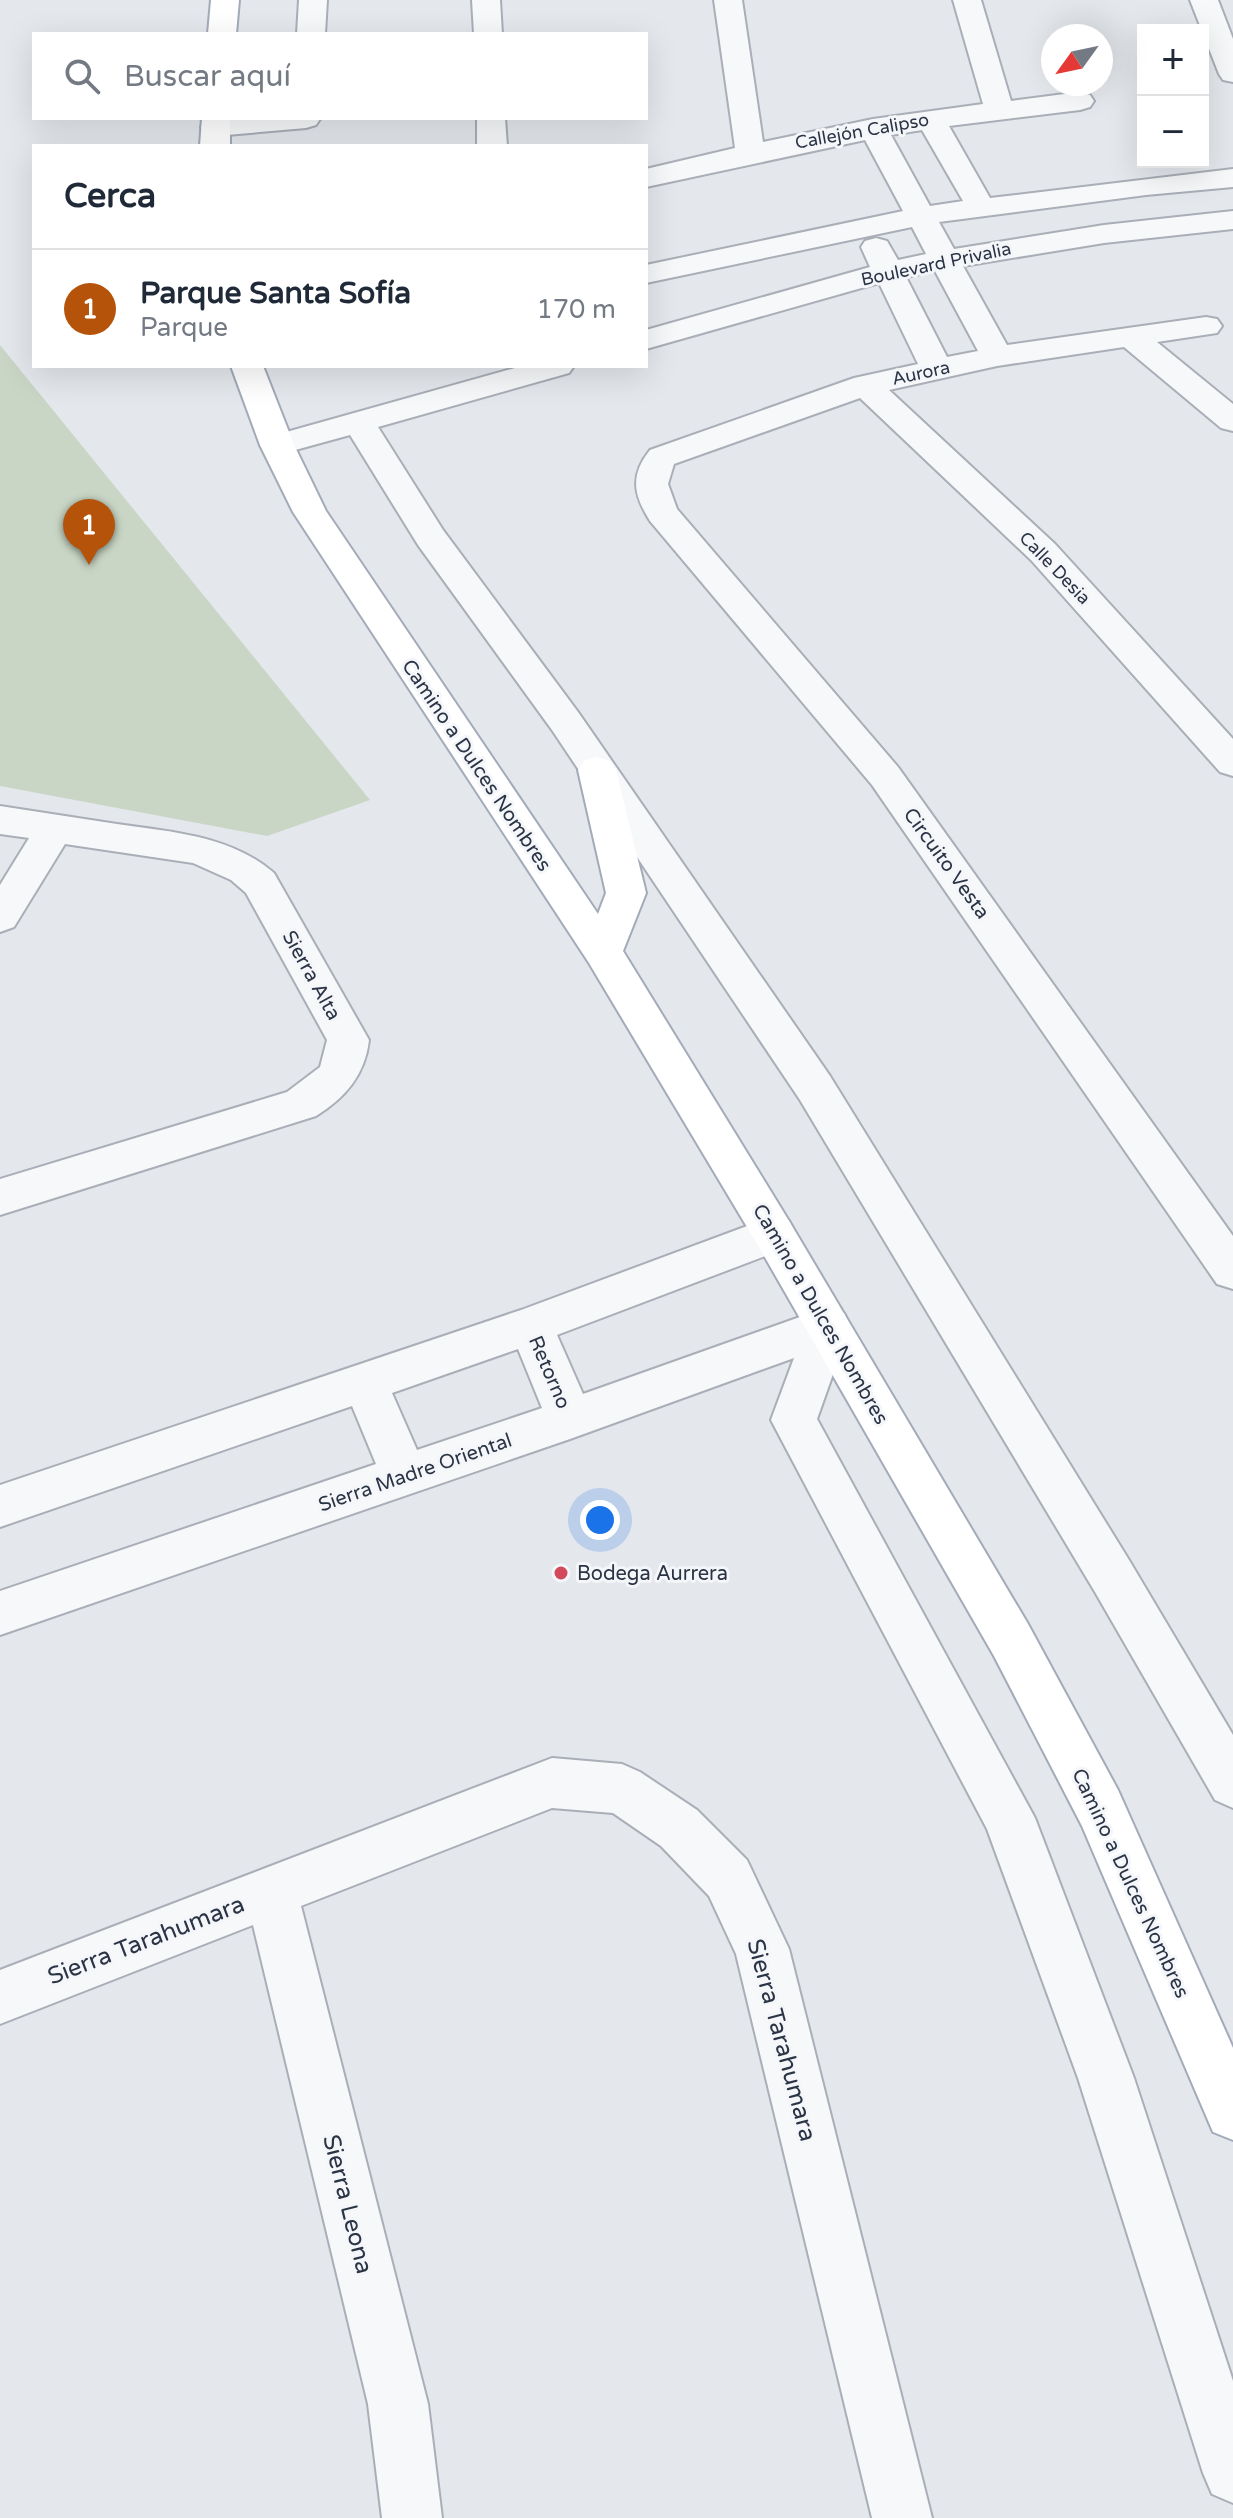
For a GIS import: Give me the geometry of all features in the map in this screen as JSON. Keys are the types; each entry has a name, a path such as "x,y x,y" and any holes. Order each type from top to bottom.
{"main road":[{"path":"222,32 225,0"},
{"name":"Camino a Dulces Nombres","path":"248,368 277,445 310,512 603,952 774,1234 1011,1640 1100,1808 1233,2112"},
{"path":"597,770 626,893 603,952"}],"street":[{"path":"311,32 313,0"},
{"path":"486,0 488,32"},
{"path":"728,0 750,151"},
{"path":"967,0 999,110"},
{"path":"1204,0 1228,85"},
{"name":"Callejón Calipso","path":"648,177 750,151 873,128 1080,101"},
{"path":"930,119 981,207"},
{"path":"491,120 492,144"},
{"path":"215,130 306,128"},
{"path":"873,128 997,356"},
{"path":"648,274 920,216 1233,178"},
{"name":"Boulevard Privalia","path":"648,339 888,271 1044,242 1233,220"},
{"path":"866,227 937,369"},
{"name":"Aurora","path":"652,469 662,457 686,446 865,385 997,356 1206,326"},
{"path":"1129,335 1233,421"},
{"path":"277,445 359,423 502,374 544,368"},
{"name":"Calle Desia","path":"865,385 1043,552 1233,763"},
{"path":"359,423 430,537 565,721 815,1088 1112,1576 1233,1783"},
{"name":"Circuito Vesta","path":"652,469 649,486 662,513 885,776 1233,1271"},
{"name":"Sierra Alta","path":"0,820 193,849 243,866 260,883 348,1040 348,1056 336,1079 322,1093 301,1104 0,1197"},
{"path":"0,917 54,830"},
{"path":"0,1506 531,1326 774,1234"},
{"name":"Retorno","path":"531,1326 570,1419"},
{"path":"828,1326 794,1420 1009,1818 1106,2078 1233,2473"},
{"name":"Sierra Madre Oriental","path":"0,1613 570,1419 828,1326"},
{"path":"365,1382 404,1476"},
{"name":"Sierra Tarahumara","path":"0,1997 552,1783 622,1789 679,1828 728,1878 762,1949 902,2518"},
{"name":"Sierra Leona","path":"271,1892 398,2404 412,2518"}],"green space":[{"path":"0,345 370,800 267,836 0,786"}],"place":[{"name":"Parque Santa Sofía","path":"89,565"},
{"name":"Bodega Aurrera","path":"561,1573"}]}
